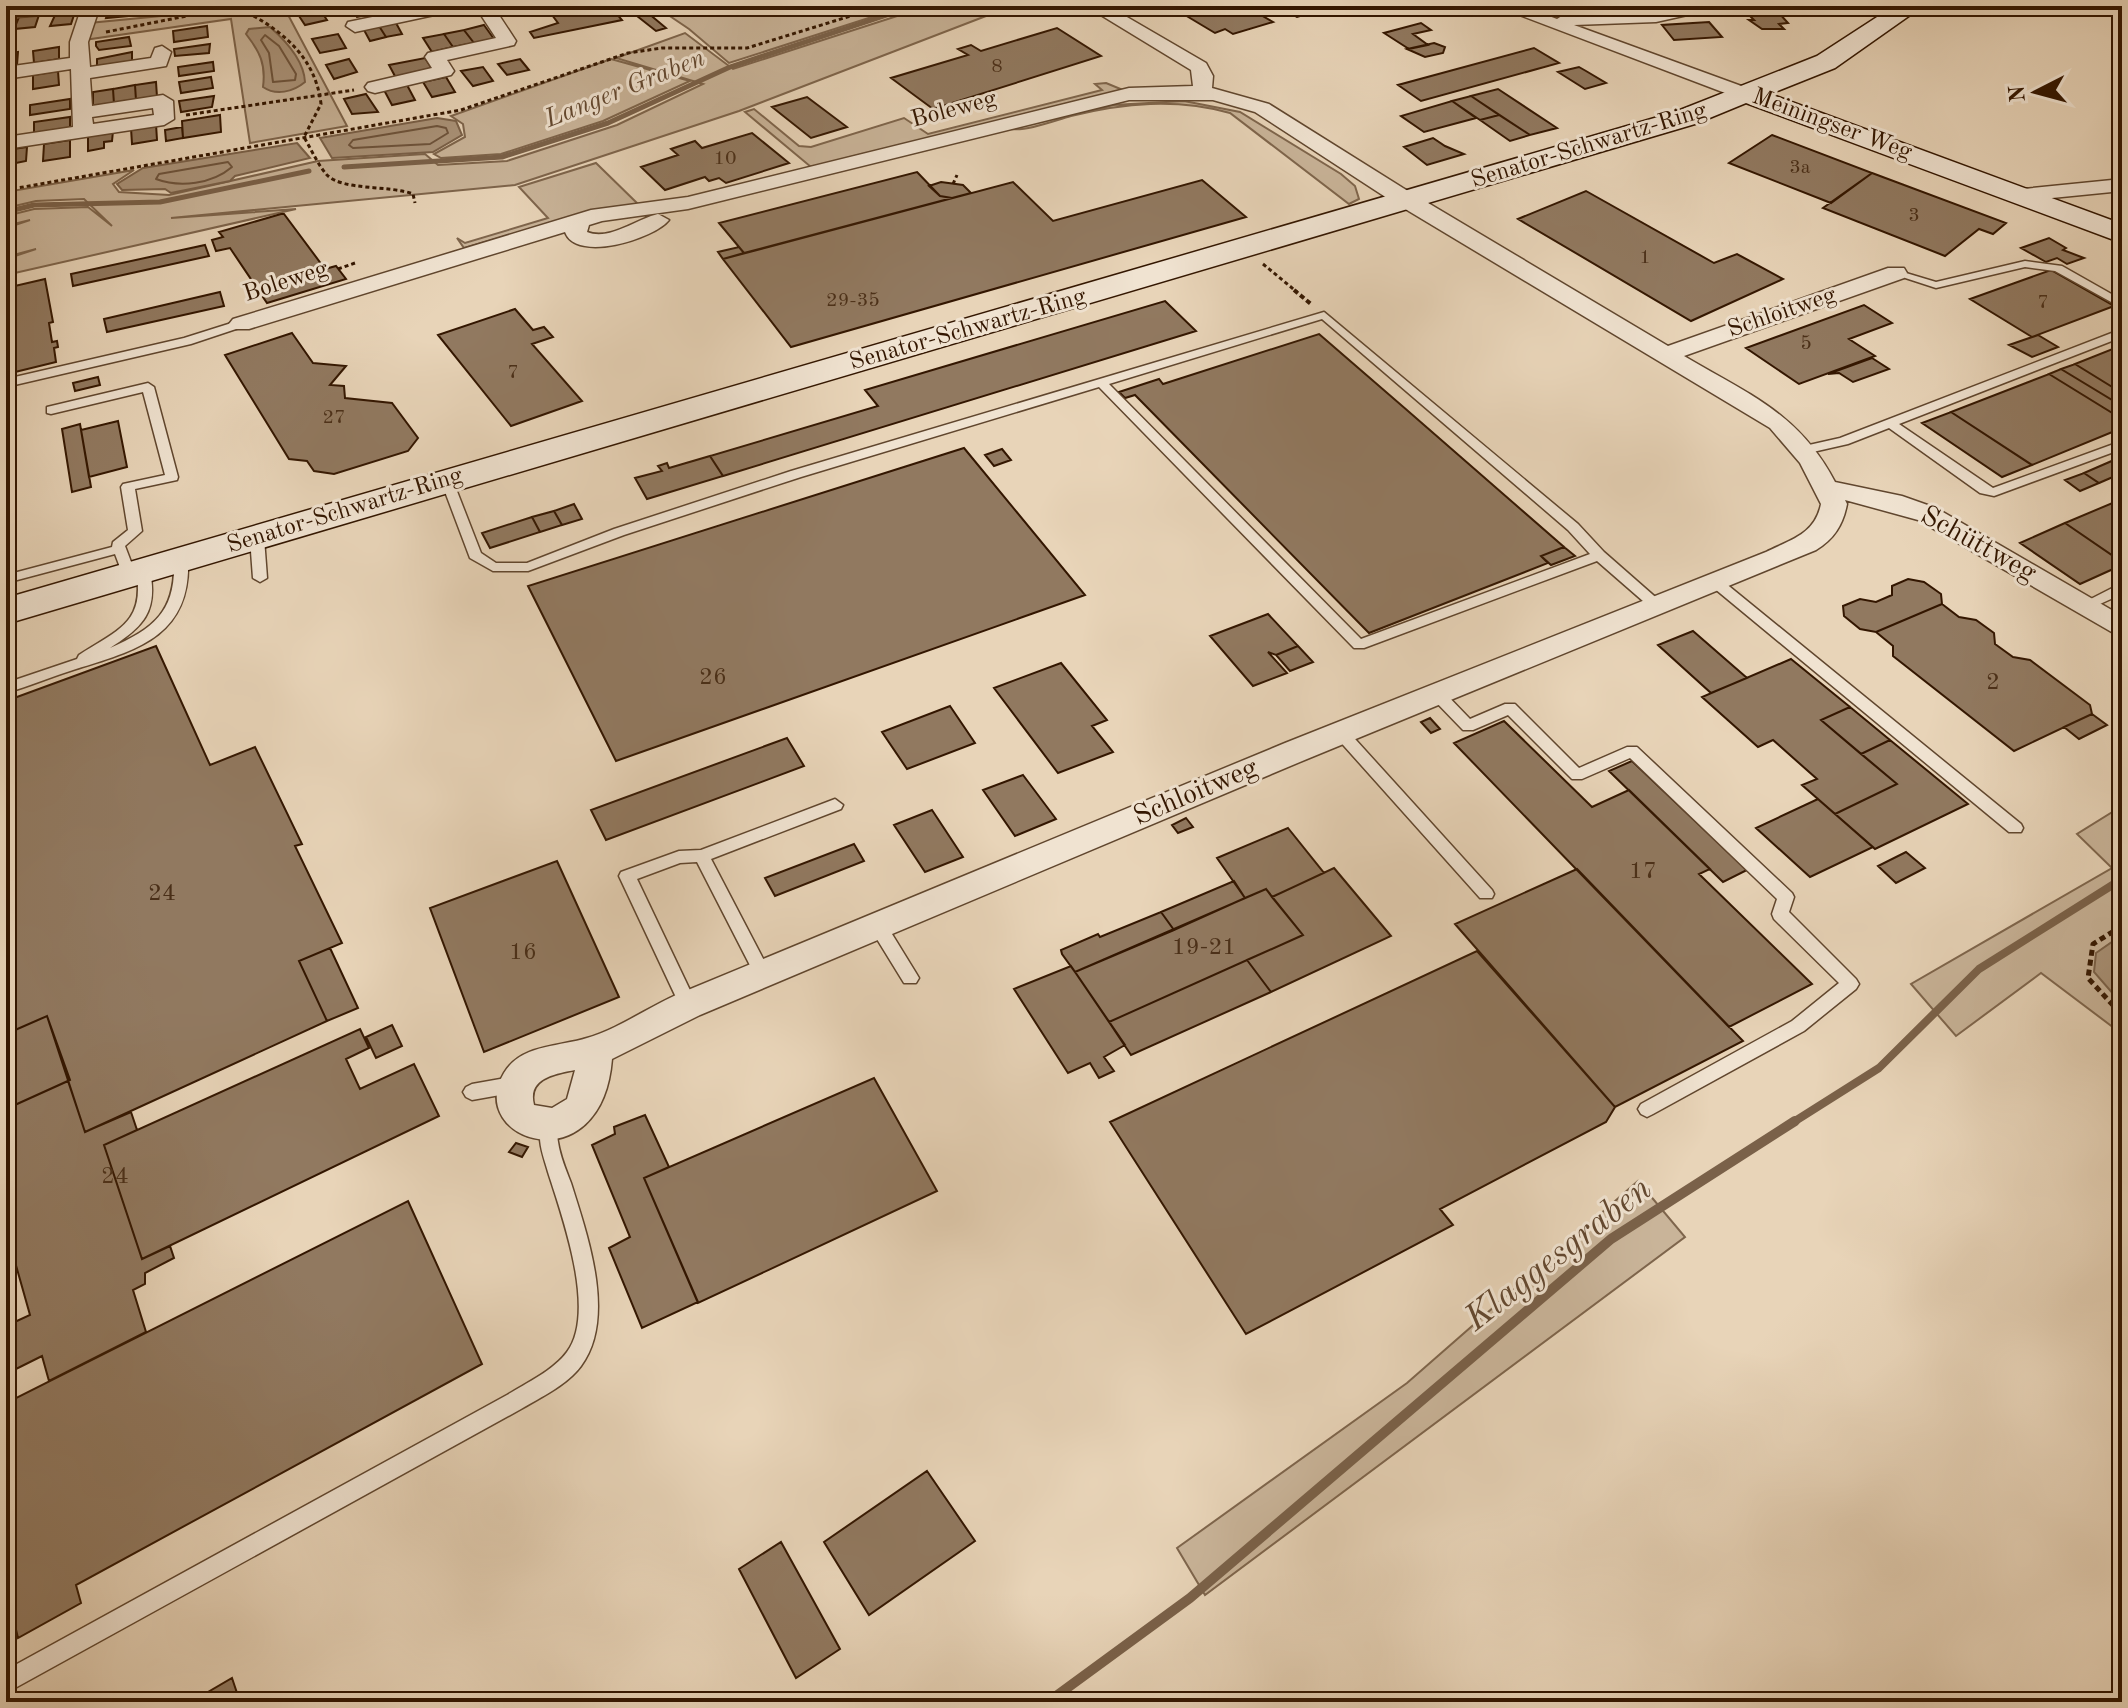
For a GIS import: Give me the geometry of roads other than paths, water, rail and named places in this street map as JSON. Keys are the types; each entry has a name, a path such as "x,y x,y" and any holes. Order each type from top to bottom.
{"main road":[{"name":"Senator-Schwartz-Ring","path":"6,611 130,565 181,560 1685,118 1826,62 1911,6"},
{"name":"Meiningser Weg","path":"1748,95 2122,234"}],"street":[{"path":"6,13 90,6 81,35 79,68 83,122"},
{"path":"355,26 453,6"},
{"path":"375,87 516,56 484,6"},
{"path":"1095,6 1199,67 1203,76 1202,92"},
{"name":"Meiningser Weg","path":"1505,6 1560,22 1748,95"},
{"name":"Meiningser Weg","path":"1544,6 1560,22"},
{"path":"1560,22 1656,16 1704,6"},
{"path":"6,73 162,60"},
{"name":"Boleweg","path":"241,324 580,220 720,195 1129,94 1202,92 1238,98 1262,108 1410,201"},
{"path":"6,143 163,101 164,119"},
{"name":"Meiningser Weg","path":"2023,195 2122,185"},
{"name":"Schloitweg","path":"517,1084 525,1073 552,1058 595,1051 688,1005 1341,733 1776,558 1818,539 1827,530 1834,504 1804,450 1779,423 1410,201"},
{"name":"Schloitweg","path":"1668,354 1896,273"},
{"name":"Schüttweg","path":"1823,487 1893,502 1927,514 2122,629"},
{"path":"517,1084 513,1098 517,1111 526,1120 550,1124 569,1120 581,1109 588,1095 595,1051"}],"lane":[{"path":"1896,273 1936,285 2025,264 2058,268 2122,305"},
{"path":"447,481 475,555 493,567 528,567 619,532 796,474 1324,315 1573,527 1599,555 1656,605"},
{"name":"Boleweg","path":"6,383 187,341 241,324"},
{"path":"1804,450 1844,441 2116,336 2122,346"},
{"path":"1101,382 1359,645 1599,555"},
{"path":"51,410 148,387 172,477 128,487 135,531 118,545 150,593 146,607 126,630 76,664"},
{"path":"1890,423 1985,490 1994,492 2122,445"},
{"path":"257,538 260,578"},
{"path":"6,688 103,658 159,628 171,616 180,593 181,560"},
{"path":"6,579 130,565"},
{"path":"1714,581 2015,828"},
{"path":"2084,606 2122,588"},
{"path":"1437,694 1468,726 1510,708 1577,775 1632,751 1786,897 1780,914 1850,984 1798,1026 1647,1109"},
{"path":"1341,733 1486,894"},
{"path":"688,1005 627,876 679,857 702,856 835,805"},
{"path":"702,856 763,974"},
{"path":"878,926 910,978"},
{"path":"472,1092 517,1084"},
{"path":"6,1682 514,1402 576,1358 588,1333 588,1290 548,1140 550,1124"}],"water":[{"path":"270,27 293,52 304,74 305,82 290,90 279,92 263,87 261,59 246,34 249,29"},
{"path":"437,118 456,121 462,135 433,152 332,158 320,138"},
{"path":"297,143 310,158 235,176 230,181 171,193 165,189 122,190 117,184 143,168"},
{"path":"2122,935 2122,1004 2094,972 2096,953"}],"waterway":[{"name":"Langer Graben","path":"344,167 502,157 608,123 730,67 914,6"},
{"name":"Langer Graben","path":"6,212 34,205 160,202 309,171"},
{"name":"Klaggesgraben","path":"1792,1123 1879,1068 1979,969 2122,879"},
{"name":"Klaggesgraben","path":"1048,1702 1190,1598 1611,1239 1795,1121"}]}
